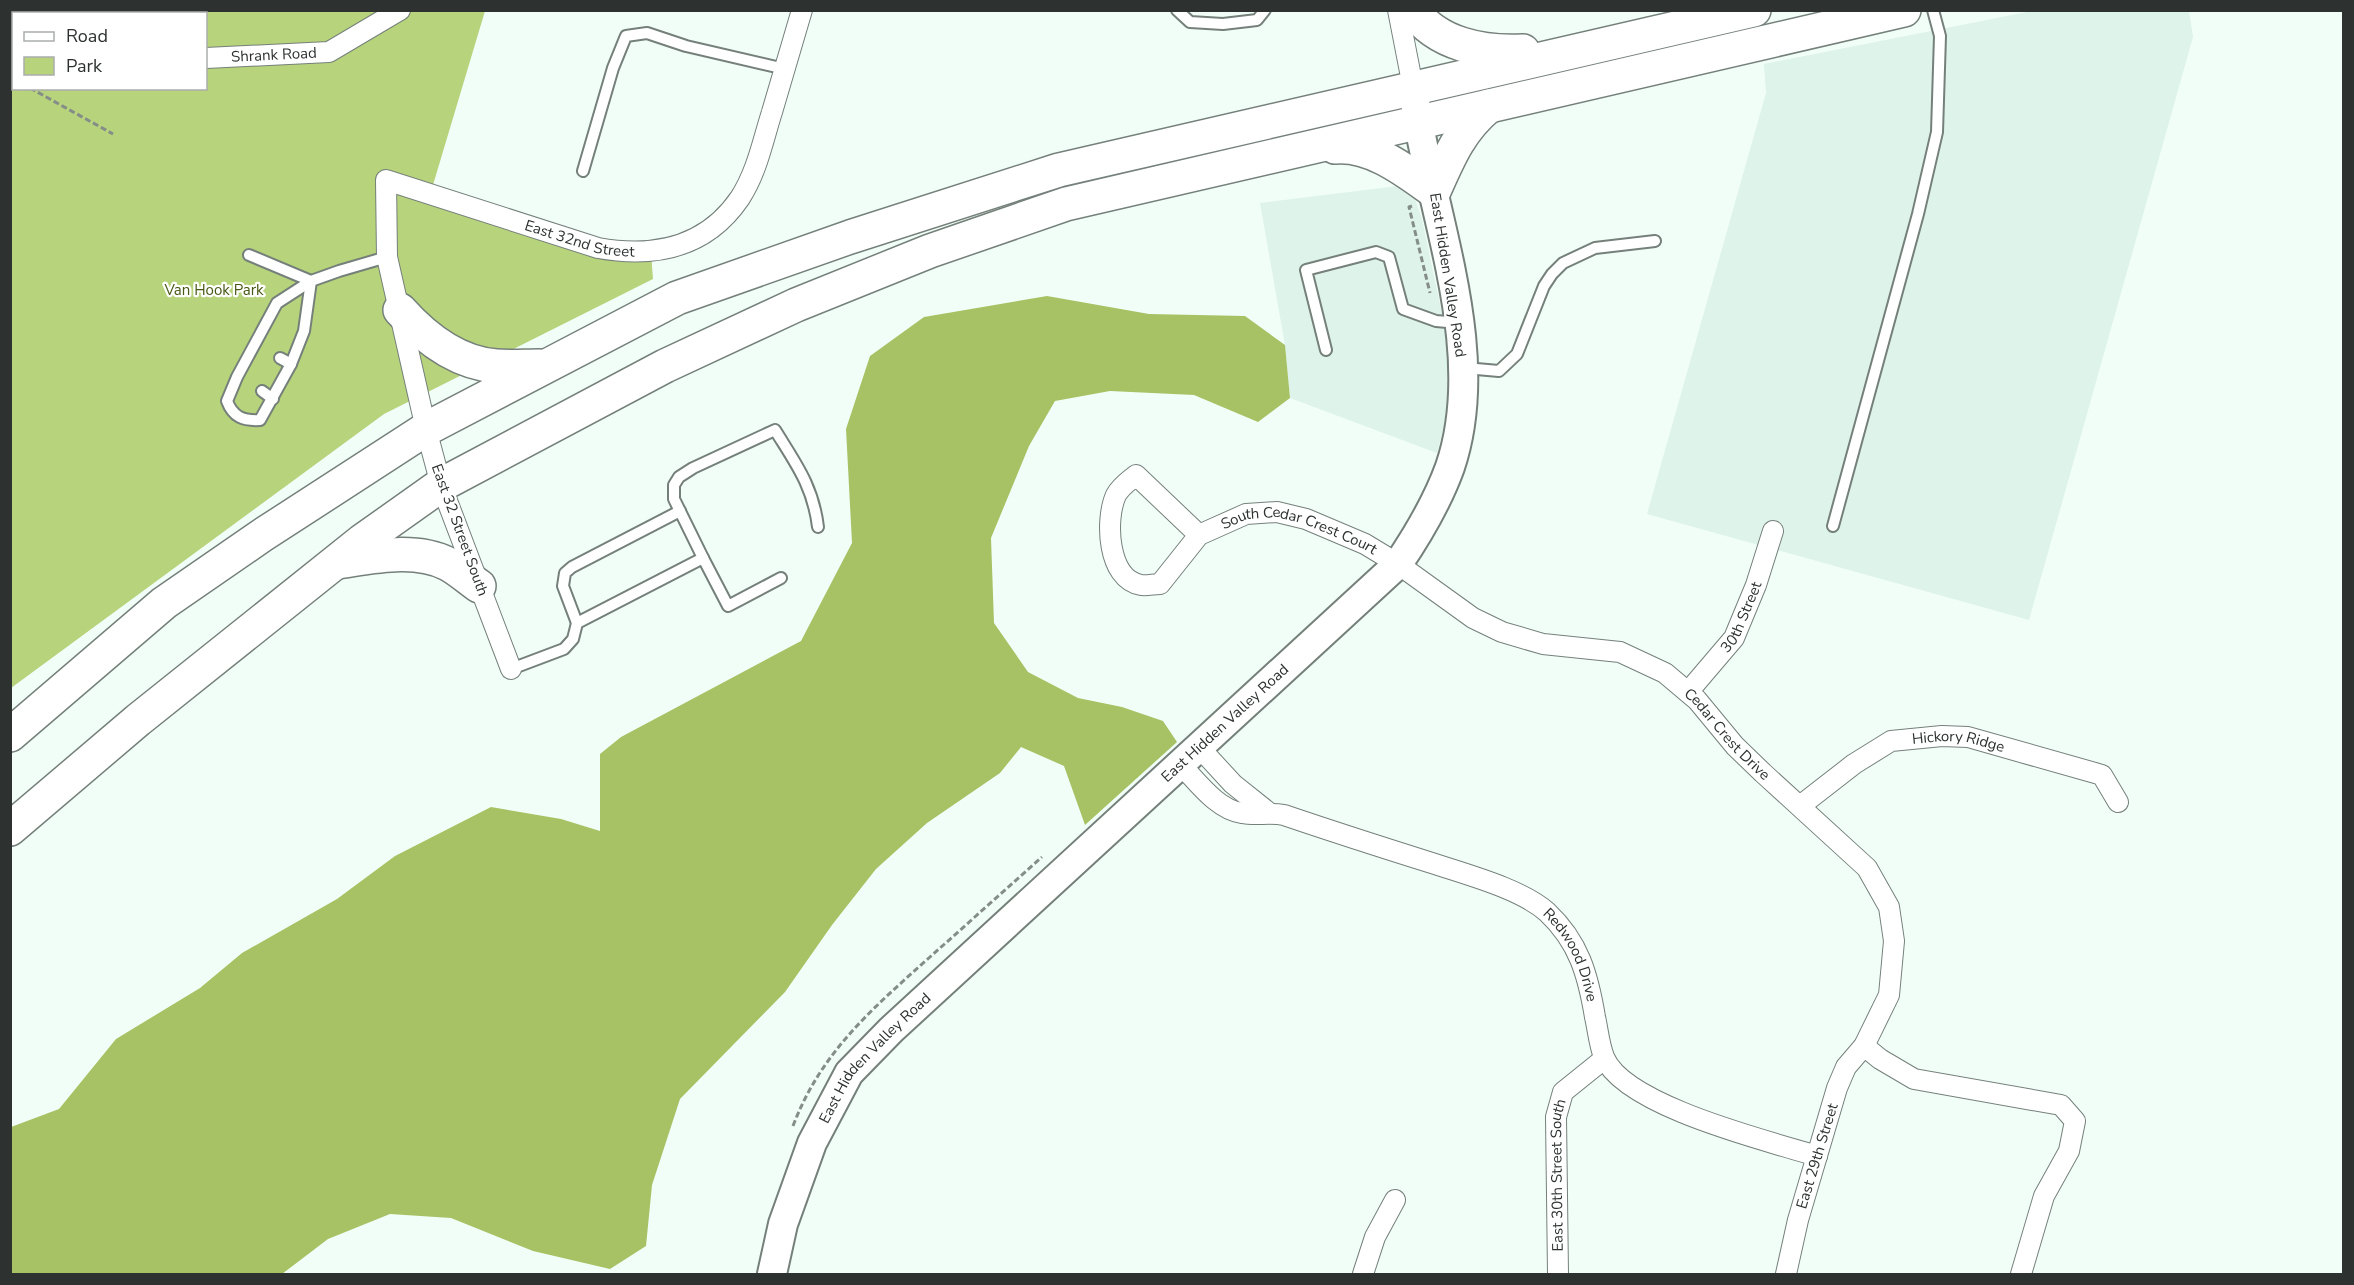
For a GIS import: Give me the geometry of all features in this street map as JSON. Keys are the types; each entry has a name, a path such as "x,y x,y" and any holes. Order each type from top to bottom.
{"highway":[{"path":"1413,10 1417,16 1443,35 1465,46 1483,50 1584,49"},
{"path":"10,735 164,603 261,536 426,429 676,298 876,228 1059,170 1754,10"},
{"path":"10,829 138,720 336,562 441,485 665,366 796,305 930,251 1066,204 1904,10"},
{"path":"1303,149 1346,146 1367,151 1385,160 1436,198 1459,139 1473,119 1489,106"},
{"path":"400,310 419,332 434,343 464,358 494,366 544,366"},
{"path":"336,562 383,555 421,556 447,563 479,585"}],"main road":[{"name":"East Hidden Valley Road","path":"772,1275 783,1224 812,1143 849,1073 891,1030 1398,564 1430,515 1450,466 1462,411 1463,368 1448,322 1436,198 1418,123 1413,87"}],"street":[{"name":"Shrank Road","path":"207,58 329,52 400,10"},
{"name":"East 32nd Street","path":"410,354 387,257 386,180 598,248 624,253 651,252 677,246 702,234 723,218 740,197 756,166 802,10"},
{"path":"1398,10 1413,87"},
{"name":"East 32 Street South","path":"410,354 441,485 511,669"},
{"name":"South Cedar Crest Court","path":"1199,535 1136,476 1124,484 1116,496 1110,521 1114,561 1124,576 1140,585 1160,584 1199,535 1246,514 1277,512 1306,519 1365,544 1398,564"},
{"name":"30th Street","path":"1688,692 1734,638 1756,585 1773,531"},
{"name":"Cedar Crest Drive","path":"1398,564 1473,618 1502,632 1543,644 1620,652 1665,673 1688,692 1742,753 1867,868 1889,907 1894,941 1889,995 1864,1046"},
{"name":"Hickory Ridge","path":"1800,806 1854,764 1891,741 1942,736 1968,737 2102,775 2118,802"},
{"name":"Redwood Drive","path":"1189,755 1233,784 1268,812 1284,815 1481,879 1528,899 1545,911 1574,943 1589,982 1604,1059"},
{"path":"1864,1046 1880,1059 1914,1079 2061,1105 2075,1121 2069,1151 2044,1196 2021,1275"},
{"name":"East 29th Street","path":"1786,1275 1798,1220 1837,1088 1846,1067 1864,1046"},
{"path":"1604,1059 1629,1085 1651,1099 1716,1125 1818,1156"},
{"name":"East 30th Street South","path":"1558,1275 1556,1117 1563,1092 1604,1059"},
{"path":"1363,1275 1375,1237 1395,1200"}],"lane":[{"path":"1177,10 1190,22 1223,24 1257,20 1265,10"},
{"path":"1833,526 1918,214 1937,132 1940,36 1933,10"},
{"path":"583,171 613,68 626,36 647,33 686,46 785,69"},
{"path":"1463,368 1499,371 1517,354 1544,286 1551,274 1563,263 1595,249 1656,241"},
{"path":"1326,350 1306,270 1376,252 1389,257 1403,309 1448,322"},
{"path":"249,255 311,281"},
{"path":"311,281 304,331 294,342 291,364 260,420 246,421 231,412 227,401 242,380 269,328 277,303 311,281 387,257"},
{"path":"280,358 291,364"},
{"path":"271,376 282,381"},
{"path":"262,391 273,399"},
{"path":"781,578 728,606 674,499 674,485 679,477 693,468 775,430 810,489 815,504 818,527"},
{"path":"511,669 564,649 573,639 577,623 563,586 565,573 572,567 680,511"},
{"path":"577,623 704,558"}],"path":[{"path":"34,90 113,134"},
{"path":"1436,198 1408,207 1448,322"},
{"path":"791,1131 801,1106 828,1059 857,1024 1043,856"}],"shaded area":[{"path":"2032,11 2189,11 2193,37 2029,620 1647,514 1766,93 1764,64"},
{"path":"1406,185 1415,199 1422,219 1448,342 1450,392 1437,453 1290,398 1285,345 1260,203"}],"green space":[{"name":"Van Hook Park","path":"11,11 485,11 430,195 651,252 653,279 384,414 11,688"},
{"path":"1047,296 1149,314 1245,316 1285,345 1290,398 1258,422 1194,395 1110,391 1055,401 1029,446 991,538 994,623 1028,672 1078,698 1122,707 1163,721 1177,742 1085,825 1064,766 1021,747 1000,773 927,823 876,869 832,925 785,992 680,1099 652,1185 646,1246 610,1269 533,1251 451,1218 390,1214 328,1239 282,1274 11,1274 11,1127 59,1109 116,1039 200,988 242,953 337,899 395,856 491,807 561,819 600,831 600,754 621,737 801,641 852,543 846,429 870,356 924,317"}]}
